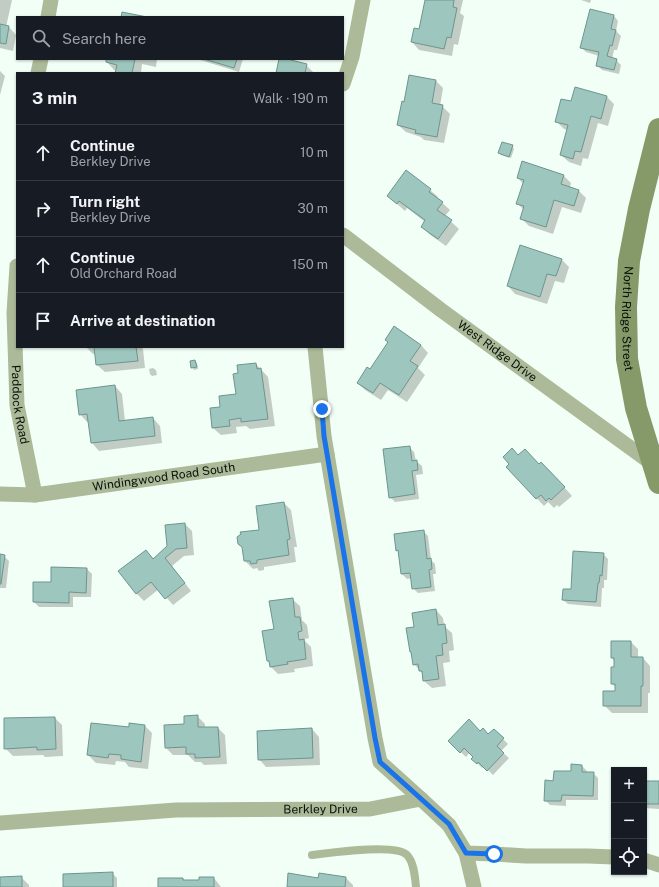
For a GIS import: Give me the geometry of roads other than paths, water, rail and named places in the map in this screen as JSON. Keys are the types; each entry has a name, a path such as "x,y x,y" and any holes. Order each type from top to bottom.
{"street":[{"path":"48,16 51,0"},
{"path":"344,81 352,57 363,0"},
{"path":"38,72 41,60"},
{"name":"North Ridge Street","path":"656,474 636,408 627,359 626,307 629,261 639,209 659,129"},
{"name":"West Ridge Drive","path":"344,236 656,474"},
{"name":"Paddock Road","path":"16,282 14,313 17,405 35,495"},
{"path":"315,348 327,454 380,762 449,824 466,853 474,887"},
{"name":"Windingwood Road South","path":"0,494 35,495 327,454"},
{"name":"Berkley Drive","path":"0,823 176,810 370,809 421,799"},
{"path":"466,853 526,856 611,857"},
{"path":"647,861 659,866"}],"lane":[{"path":"312,855 379,849 400,851 407,854 413,866 416,887"}]}
